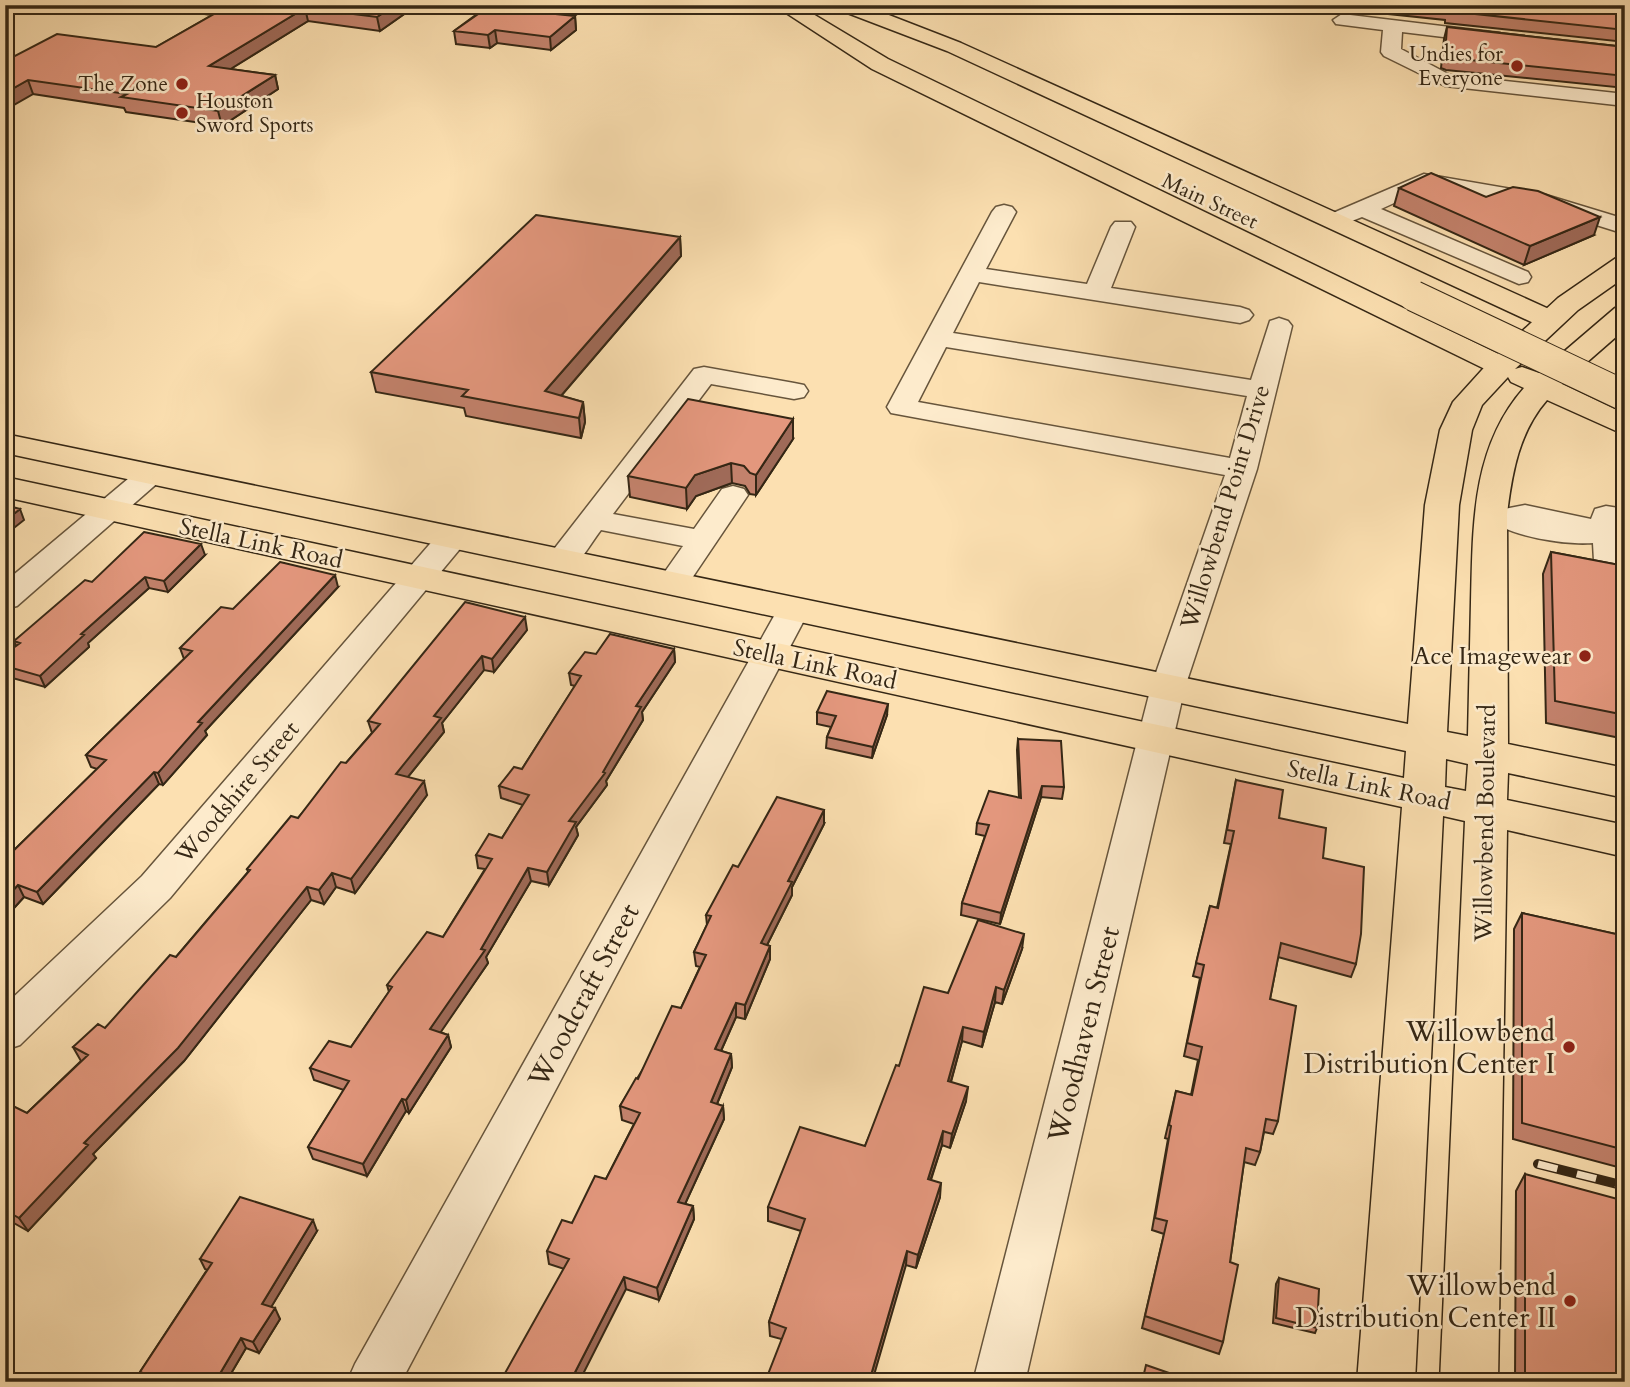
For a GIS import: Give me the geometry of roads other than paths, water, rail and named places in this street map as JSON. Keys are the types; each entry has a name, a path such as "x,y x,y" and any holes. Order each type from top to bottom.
{"main road":[{"path":"784,5 880,64 1412,297 1501,366 1625,426"},
{"name":"Main Street","path":"796,5 1300,243"},
{"name":"Main Street","path":"828,5 1412,297 1625,396"},
{"path":"844,5 954,47 1624,352"},
{"path":"1386,1382 1442,505 1456,430 1468,402 1501,366 1586,290 1625,264"},
{"path":"1412,297 1437,327 1455,325 1479,300 1474,285"},
{"name":"Main Street","path":"1412,297 1625,371"},
{"name":"Willowbend Boulevard","path":"1469,1382 1497,515 1496,475 1517,417 1542,386 1625,314"},
{"path":"1625,396 1617,404 1617,410 1625,418"},
{"name":"Stella Link Road","path":"5,443 1625,783"},
{"name":"Stella Link Road","path":"5,487 1625,841"},
{"path":"1442,505 1497,515"}],"street":[{"path":"1342,20 1516,40"},
{"path":"1393,26 1391,52 1438,77 1625,100"},
{"path":"1334,221 1424,181 1546,202 1625,227"},
{"path":"1362,209 1519,277"},
{"path":"1004,212 901,407 1242,470"},
{"path":"1096,293 1123,227"},
{"path":"972,274 1240,315"},
{"name":"Willowbend Point Drive","path":"1168,687 1242,470 1279,326"},
{"path":"938,338 1262,390"},
{"path":"562,560 704,375 794,391"},
{"path":"5,599 151,474"},
{"path":"673,583 733,495"},
{"path":"1497,515 1525,514 1609,529 1610,561 1625,564"},
{"path":"593,519 702,540"},
{"name":"Woodshire Street","path":"5,1032 156,887 453,537"},
{"name":"Woodcraft Street","path":"373,1382 794,609"},
{"name":"Woodhaven Street","path":"999,1382 1168,687"}],"railway":[{"path":"1538,1164 1625,1186"}],"place":[{"name":"Undies for Everyone","path":"1517,66"},
{"name":"The Zone","path":"182,84"},
{"name":"Houston Sword Sports","path":"182,113"},
{"name":"Ace Imagewear","path":"1585,656"},
{"name":"Willowbend Distribution Center I","path":"1569,1047"},
{"name":"Willowbend Distribution Center II","path":"1570,1301"}]}
